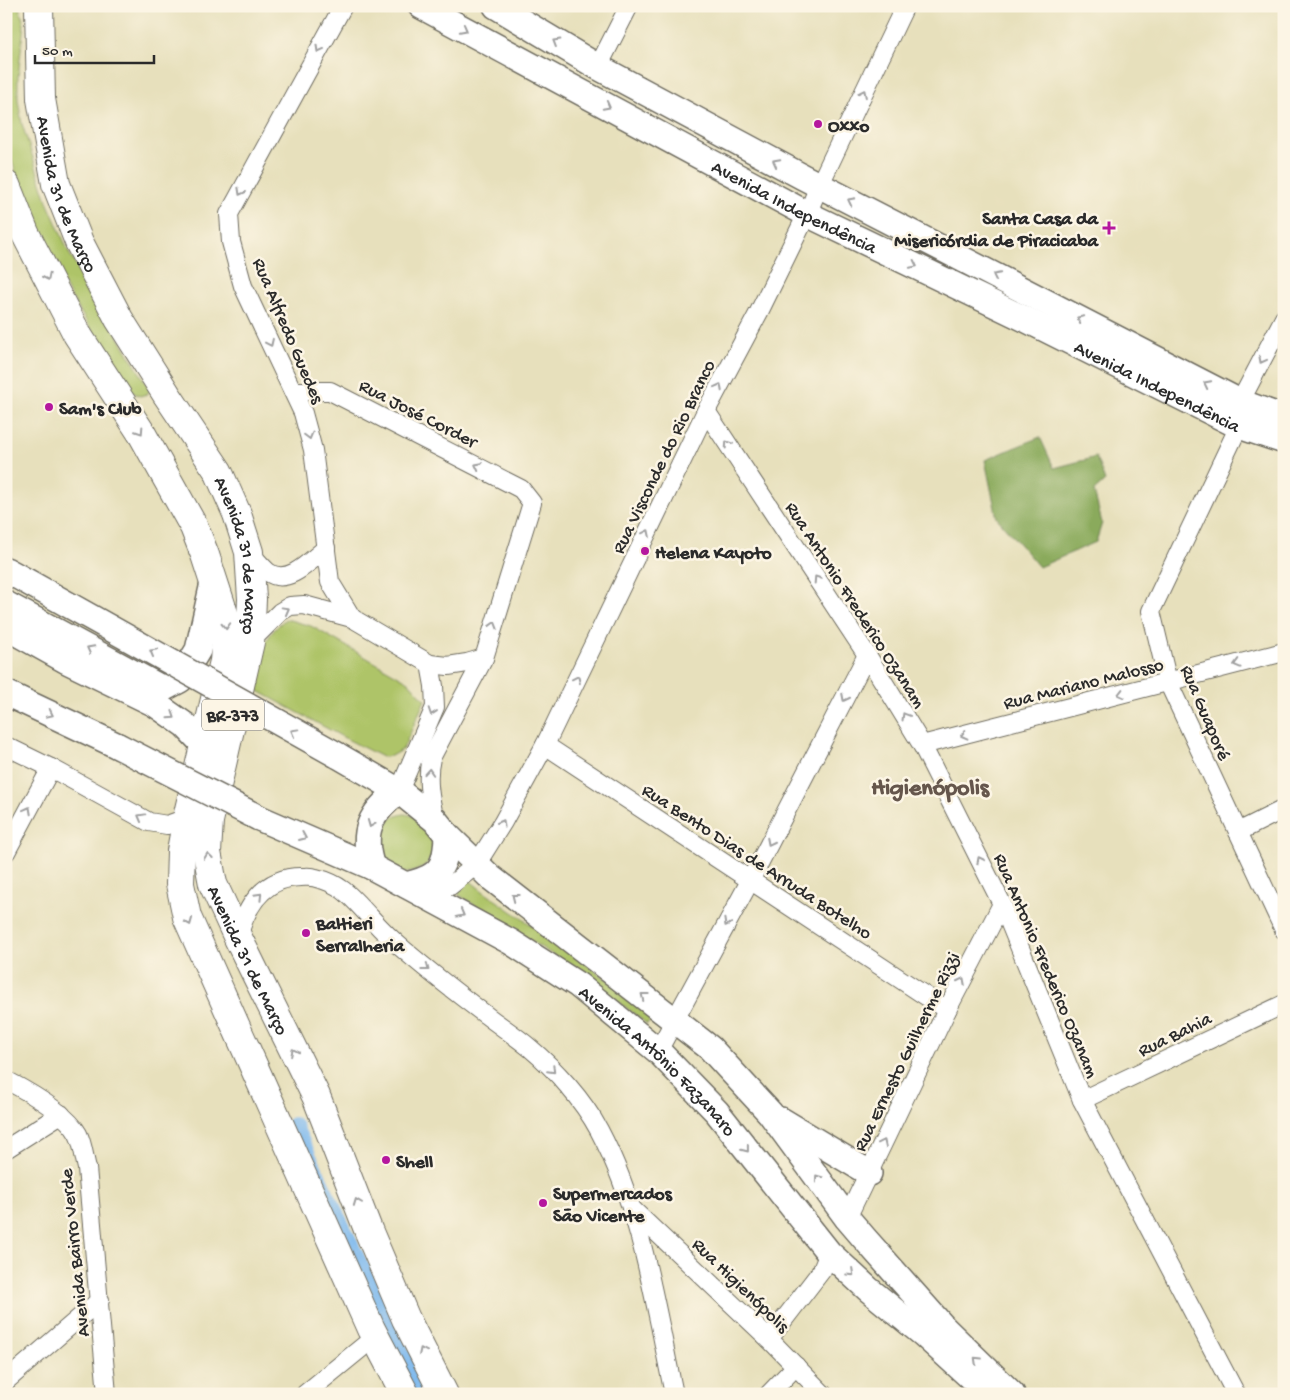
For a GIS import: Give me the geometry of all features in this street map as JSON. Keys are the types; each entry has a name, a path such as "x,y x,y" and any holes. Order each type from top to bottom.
{"main road":[{"name":"Avenida 31 de Março","path":"39,6 41,99 56,184 79,242 119,318 167,395 218,471 237,514 249,552 252,599 250,642 209,821 207,852 213,884 316,1096 369,1232 406,1319 444,1394"},
{"name":"Avenida Independência","path":"421,6 807,214 1027,320 1240,414 1284,418"},
{"name":"Avenida Independência","path":"496,6 598,67 820,184 1240,414 1284,441"},
{"name":"Avenida 31 de Março","path":"6,185 16,228 77,334 142,434 194,527 205,555 227,623 224,661 187,818 181,852 180,884 187,917 371,1329 405,1394"},
{"path":"16,575 399,791 441,828 490,877 710,1048 770,1113 847,1218 945,1329 1012,1394"},
{"path":"6,604 164,689 180,680 198,650 214,583"},
{"path":"6,627 67,661 155,704 184,724 204,745"},
{"name":"Avenida Antônio Fazanaro","path":"6,693 118,746 259,818 372,866 511,942 578,985 658,1051 717,1112 829,1253 989,1394"},
{"path":"372,866 367,845 370,823 381,804 399,791"},
{"path":"415,889 424,880 438,871 445,860 441,828"},
{"path":"770,1113 869,1174"},
{"path":"829,1253 847,1218"}],"street":[{"name":"Rua Alfredo Guedes","path":"342,6 229,214 231,242 243,286 303,413 313,450 330,582 352,618"},
{"path":"598,67 629,6"},
{"name":"Rua Visconde do Rio Branco","path":"415,889 450,886 476,865 503,822 545,745 706,411 759,312 905,6"},
{"name":"Rua Guaporé","path":"1284,318 1151,611 1168,682 1284,930"},
{"name":"Rua José Corder","path":"293,391 330,391 521,489 532,503 484,658"},
{"name":"Rua Antonio Frederico Ozanam","path":"706,411 867,654 922,746 1002,904 1082,1100 1236,1394"},
{"path":"249,552 270,573 285,576 299,570 326,548"},
{"path":"250,642 280,612 290,606 304,605 352,618 430,664 448,666 467,664 484,658"},
{"name":"Rua Mariano Malosso","path":"922,746 1284,652"},
{"path":"658,1051 750,880 867,654"},
{"path":"441,828 429,791 428,772 431,758 484,658"},
{"path":"399,791 435,707 430,664"},
{"name":"Rua Bento Dias de Arruda Botelho","path":"545,745 947,1010"},
{"path":"6,746 51,768 149,822 167,825 187,818"},
{"path":"6,852 51,768"},
{"path":"1238,832 1284,808"},
{"path":"238,938 242,921 252,902 268,886 290,877 314,877 337,885 354,898 372,920 402,949 530,1048 570,1088 598,1129 618,1172 631,1208 648,1273 674,1394"},
{"name":"Rua Ernesto Guilherme Rizzi","path":"847,1218 947,1010 1002,904"},
{"name":"Rua Bahia","path":"1082,1100 1284,1004"},
{"name":"Avenida Bairro Verde","path":"6,1080 24,1089 62,1114 78,1133 88,1168 107,1394"},
{"path":"6,1149 62,1114"},
{"name":"Rua Higienópolis","path":"631,1208 769,1339 823,1394"},
{"path":"769,1339 822,1270 829,1253"},
{"path":"6,1381 100,1300"},
{"path":"305,1394 376,1336"},
{"path":"769,1394 796,1366"}],"green space":[{"path":"6,6 19,6 24,24 18,77 18,100 22,124 48,204 70,255 150,390 147,394 140,396 128,390 69,293 46,249 27,204 6,144"},
{"path":"1040,437 1054,468 1096,457 1105,481 1094,491 1102,523 1096,542 1039,567 997,518 985,460"},
{"path":"286,619 311,626 409,682 425,700 403,749 391,756 382,757 251,687 266,641 271,633"},
{"path":"404,814 413,816 422,823 431,832 435,844 432,857 427,863 416,871 409,873 395,871 384,864 377,839 378,831 384,824 395,816"},
{"path":"469,880 654,1014 647,1024 583,974 459,895 458,888"}],"waterway":[{"path":"294,1125 422,1394"}],"place":[{"name":"Oxxo","path":"818,124"},
{"name":"Santa Casa da Misericórdia de Piracicaba","path":"1109,228"},
{"name":"Sam's Club","path":"49,407"},
{"name":"Helena Kayoto","path":"645,551"},
{"name":"Baltieri Serralheria","path":"306,933"},
{"name":"Shell","path":"386,1160"},
{"name":"Supermercados São Vicente","path":"543,1203"}],"district":[{"name":"Higienópolis","path":"930,786"}]}
